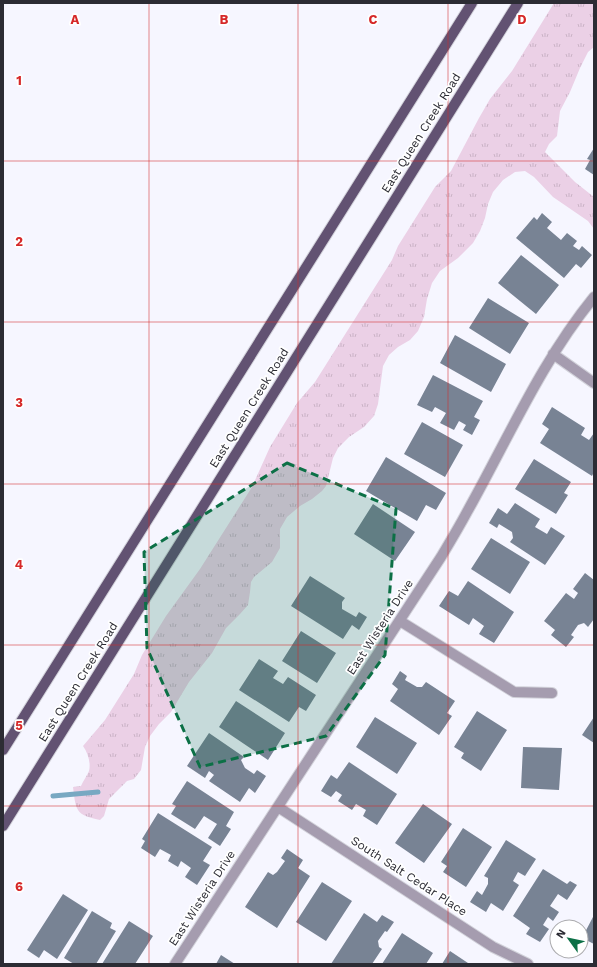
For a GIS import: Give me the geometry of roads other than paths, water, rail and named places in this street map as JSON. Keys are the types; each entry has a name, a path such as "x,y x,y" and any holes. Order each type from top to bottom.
{"main road":[{"path":"3,750 472,3"},
{"name":"East Queen Creek Road","path":"3,826 518,3"}],"street":[{"name":"East Wisteria Drive","path":"175,964 441,557 467,512 527,398 553,354 578,317 594,297"},
{"path":"553,354 594,383"},
{"path":"400,621 514,692 552,693"},
{"name":"South Salt Cedar Place","path":"278,807 493,947 528,964"}],"waterway":[{"path":"53,796 98,792"}]}
